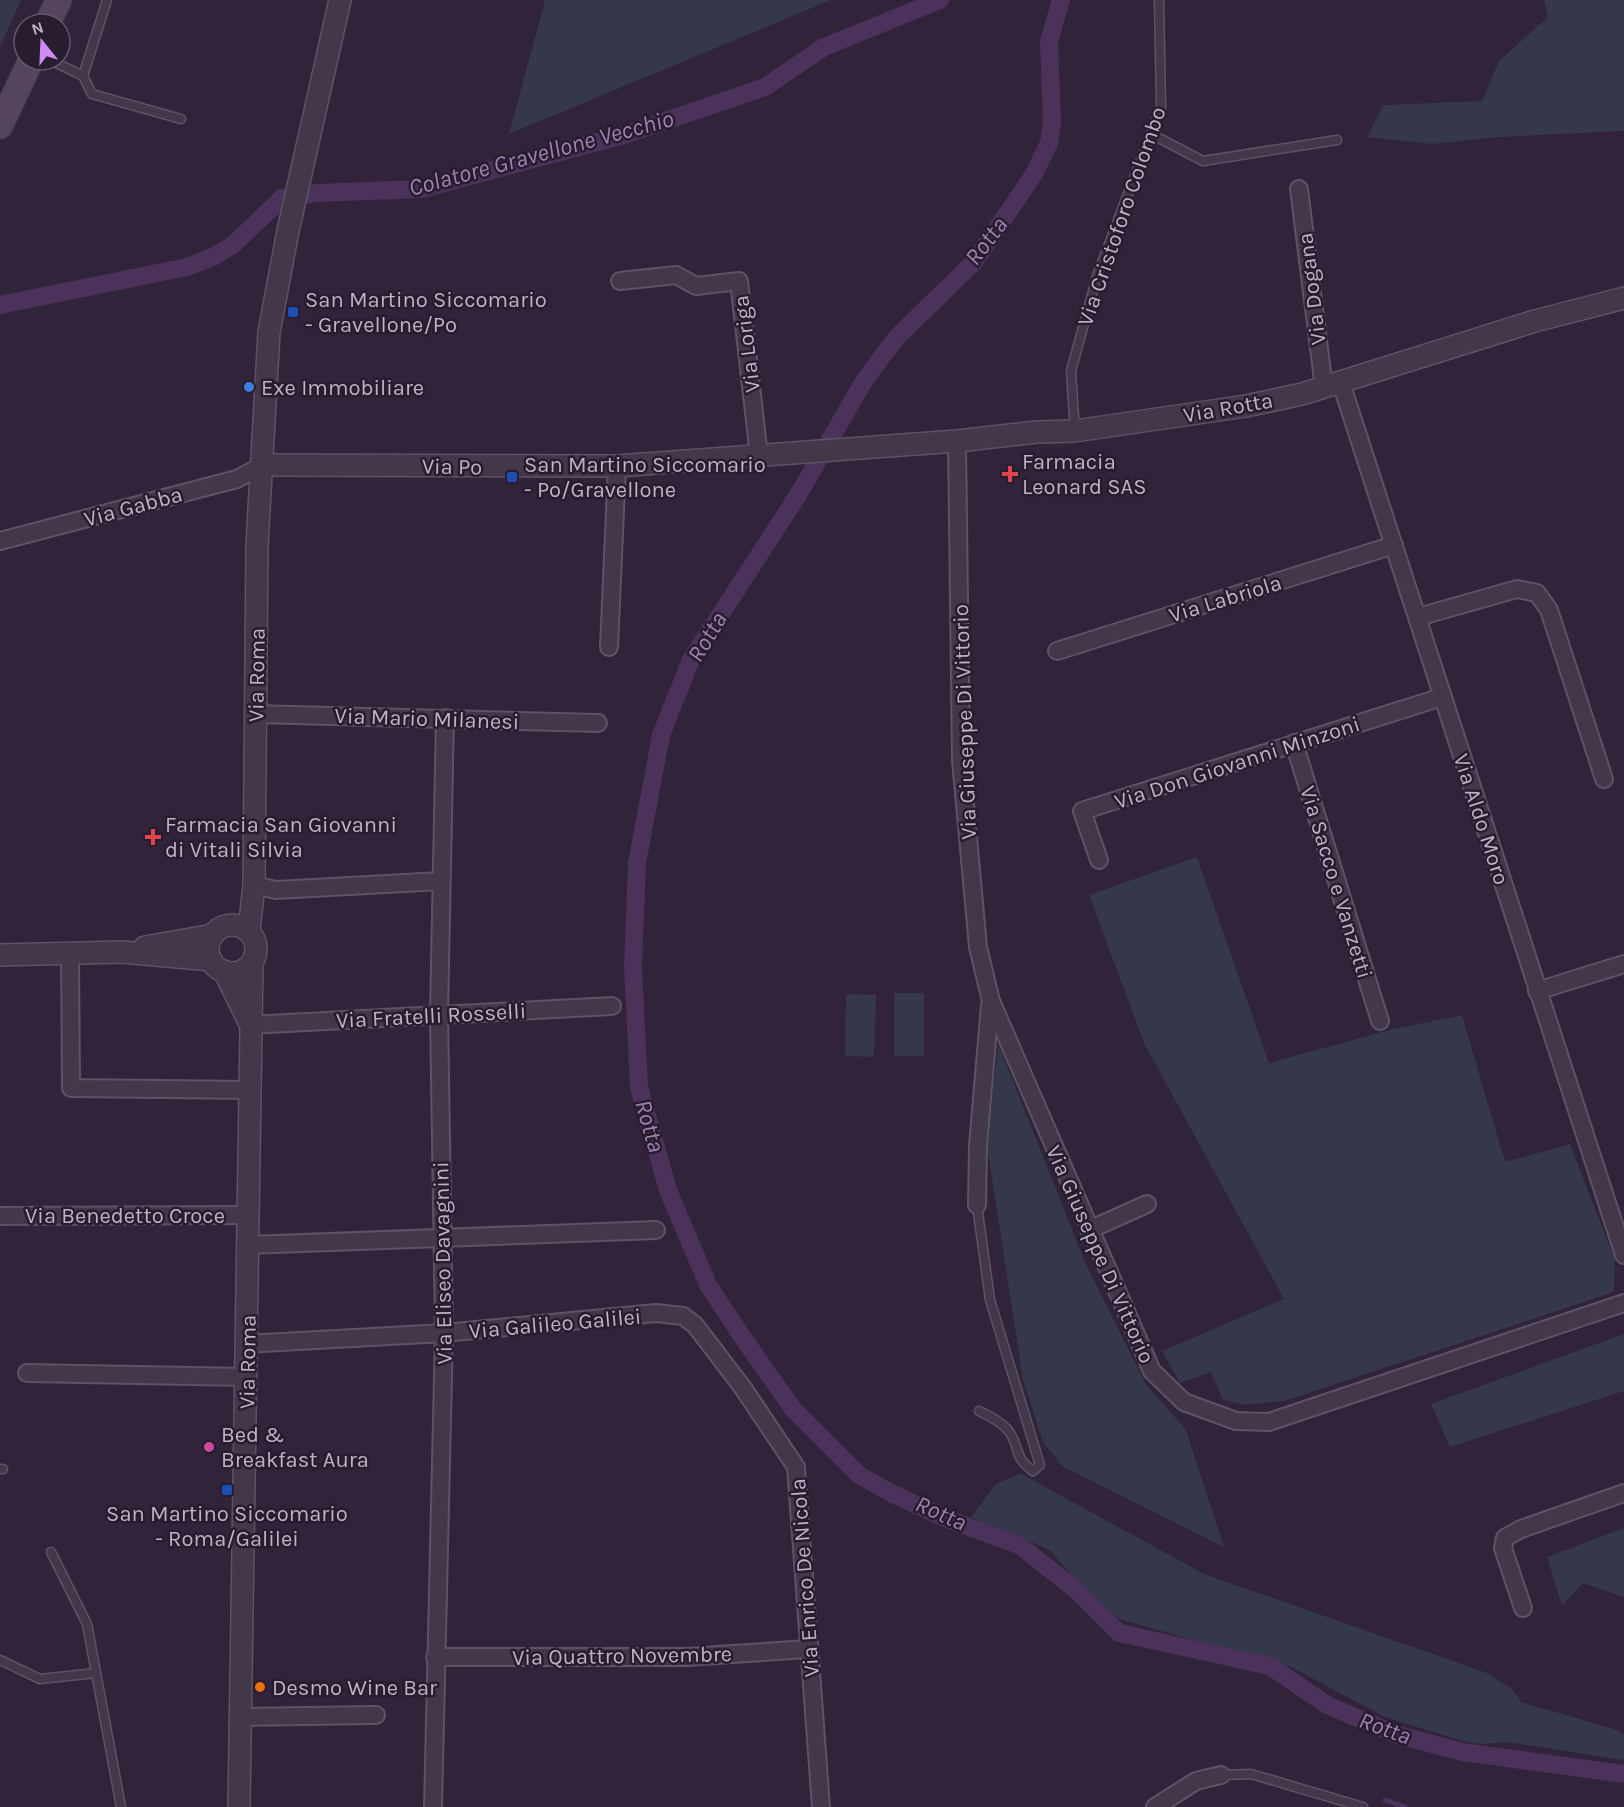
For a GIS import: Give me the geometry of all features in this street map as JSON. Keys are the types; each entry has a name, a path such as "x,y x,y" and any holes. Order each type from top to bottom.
{"main road":[{"path":"0,126 25,72"}],"street":[{"name":"Via Roma","path":"249,931 254,885 257,546 269,332 288,231 340,0"},
{"name":"Via Dogana","path":"1299,189 1332,385"},
{"name":"Via Loriga","path":"620,280 676,275 696,286 739,281 759,456"},
{"name":"Via Rotta","path":"820,451 957,441 1037,432 1075,431 1246,406 1332,385 1535,321 1624,298"},
{"name":"Via Aldo Moro","path":"1332,385 1394,545 1419,617 1442,697 1624,1255"},
{"name":"Via Giuseppe Di Vittorio","path":"957,441 961,760 978,947 991,1001 1152,1371 1184,1402 1236,1421 1269,1422 1624,1303"},
{"name":"Via Po","path":"263,465 617,466 820,451"},
{"name":"Via Gabba","path":"0,541 237,479 263,465"},
{"path":"609,647 617,466"},
{"name":"Via Labriola","path":"1057,651 1394,545"},
{"path":"1419,617 1517,589 1537,593 1549,610 1604,779"},
{"name":"Via Don Giovanni Minzoni","path":"1099,860 1082,811 1442,697"},
{"name":"Via Mario Milanesi","path":"255,714 598,723"},
{"name":"Via Eliseo Davagnini","path":"433,1807 444,1333 439,1013 445,718"},
{"name":"Via Sacco e Vanzetti","path":"1294,743 1380,1021"},
{"path":"218,966 208,947 215,932 254,885 276,890 441,881"},
{"path":"0,955 122,952 215,932 234,924 249,931 257,950 252,963 239,972 218,966 122,952"},
{"path":"70,954 71,1088 251,1090"},
{"name":"Via Roma","path":"239,1807 250,1215 252,963"},
{"path":"1537,991 1624,964"},
{"name":"Via Roma","path":"218,966 250,1025"},
{"name":"Via Giuseppe Di Vittorio","path":"977,1205 978,1145 991,1001"},
{"name":"Via Fratelli Rosselli","path":"250,1025 439,1013 612,1006"},
{"path":"1089,1230 1147,1204"},
{"name":"Via Benedetto Croce","path":"0,1216 250,1215"},
{"path":"249,1245 442,1240 656,1230"},
{"name":"Via Galileo Galilei","path":"248,1344 444,1333 656,1313 683,1316"},
{"name":"Via Enrico De Nicola","path":"683,1316 695,1325 743,1388 796,1467 821,1807"},
{"path":"27,1373 247,1377"},
{"path":"1523,1608 1503,1548 1505,1538 1521,1528 1624,1493"},
{"name":"Via Quattro Novembre","path":"435,1657 687,1657 808,1649"},
{"path":"241,1717 376,1715"},
{"path":"1155,1807 1196,1781 1221,1774"}],"lane":[{"path":"83,76 107,0"},
{"name":"Via Cristoforo Colombo","path":"1075,431 1071,371 1098,273 1161,107 1160,0"},
{"path":"72,71 83,76 92,94 181,119"},
{"path":"1151,135 1203,161 1337,140"},
{"path":"977,1205 990,1300 1040,1465 1033,1471 1020,1462 1010,1432 998,1421 979,1411"},
{"path":"51,1552 87,1623 121,1807"},
{"path":"0,1660 40,1679 96,1673"},
{"path":"1221,1774 1251,1774 1363,1807"}],"shaded area":[{"path":"0,0 21,0 16,12 12,12 12,20 0,47"},
{"path":"545,0 831,0 509,134"},
{"path":"1544,0 1624,0 1624,131 1500,137 1432,144 1367,137 1383,105 1482,101 1499,61 1548,17"},
{"path":"1197,857 1269,1063 1389,1030 1462,1015 1505,1162 1570,1144 1615,1260 1614,1292 1285,1401 1245,1405 1223,1400 1211,1372 1180,1383 1162,1351 1284,1299 1144,1043 1089,895"},
{"path":"894,993 924,993 924,1056 894,1056"},
{"path":"846,994 876,995 874,1057 845,1056"},
{"path":"998,1043 1087,1267 1146,1384 1186,1430 1224,1547 1062,1466 1043,1442 1023,1380 987,1146"},
{"path":"1624,1334 1624,1391 1450,1447 1431,1404"},
{"path":"1020,1473 1204,1574 1487,1673 1513,1690 1521,1702 1614,1729 1624,1735 1624,1760 1508,1742 1482,1744 1462,1741 1385,1717 1291,1667 1122,1620 1098,1607 1050,1550 971,1517 995,1485"},
{"path":"1624,1528 1624,1597 1583,1583 1562,1606 1547,1557"}],"waterway":[{"name":"Colatore Gravellone Vecchio","path":"0,305 187,267 215,256 234,244 282,198 317,193 422,189 624,135 765,87 824,47 940,0"},
{"name":"Rotta","path":"1061,0 1049,41 1052,123 1049,143 1034,174 975,261 896,338 864,381 798,495 691,660 661,735 637,863 633,967 639,1087 668,1190 708,1285 741,1335 793,1409 859,1475 947,1519 1019,1545 1076,1590 1119,1633 1270,1666 1327,1705 1395,1734 1462,1752 1624,1774"},
{"path":"1385,1800 1405,1807"}],"place":[{"name":"San Martino Siccomario - Gravellone/Po","path":"293,312"},
{"name":"Exe Immobiliare","path":"249,387"},
{"name":"Farmacia Leonard SAS","path":"1010,474"},
{"name":"San Martino Siccomario - Po/Gravellone","path":"512,477"},
{"name":"Farmacia San Giovanni di Vitali Silvia","path":"153,837"},
{"name":"Bed & Breakfast Aura","path":"209,1447"},
{"name":"San Martino Siccomario - Roma/Galilei","path":"227,1490"},
{"name":"Desmo Wine Bar","path":"260,1687"}]}
